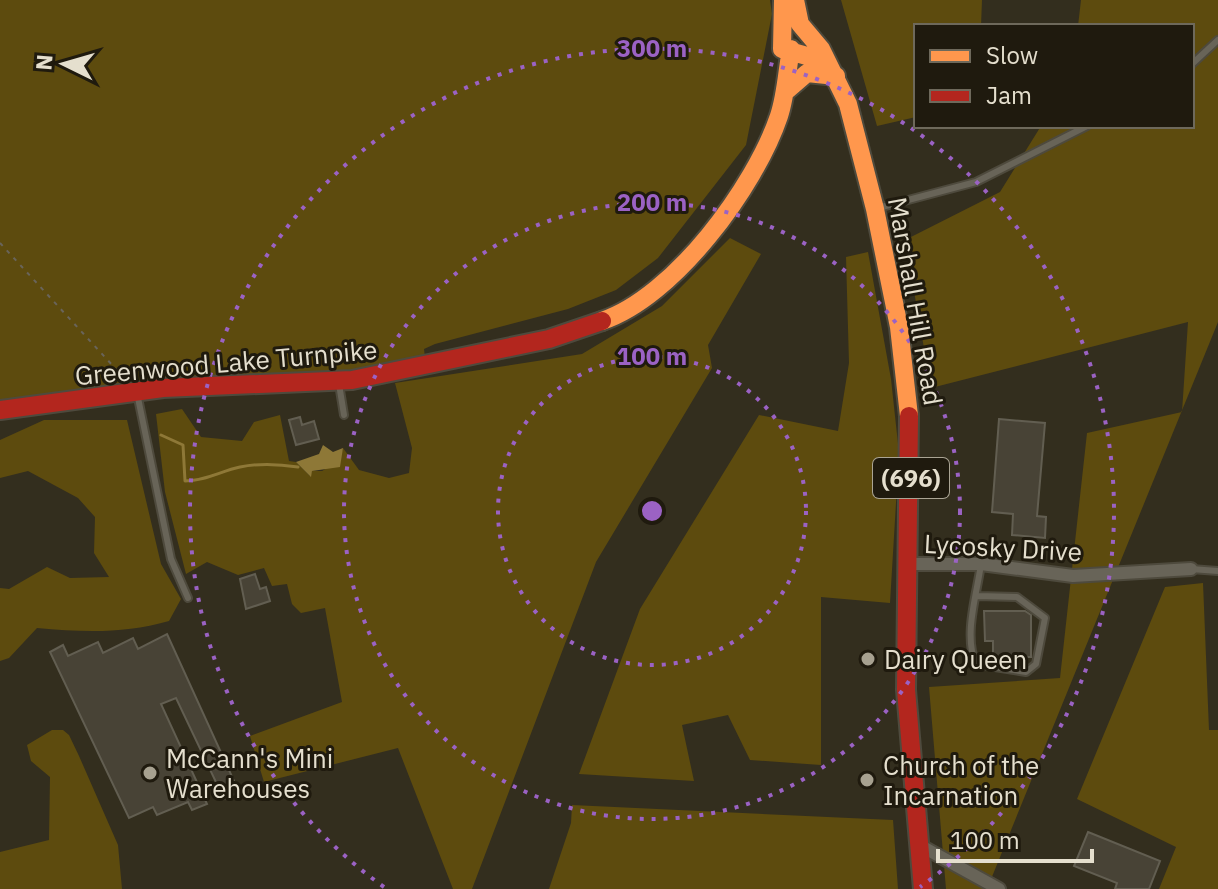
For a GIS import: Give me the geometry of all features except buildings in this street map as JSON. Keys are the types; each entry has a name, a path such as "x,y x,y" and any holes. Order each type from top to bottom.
{"main road":[{"name":"Greenwood Lake Turnpike","path":"0,410 184,387 339,381 549,339 627,311 655,292 698,250 736,201 758,158 779,116 785,92 783,0"},
{"name":"Greenwood Lake Turnpike","path":"758,158 786,49 795,0"},
{"name":"Marshall Hill Road","path":"795,0 800,24 821,49 848,104 875,209 899,327 907,387 911,474 906,690 923,889"},
{"path":"786,49 814,58 836,76"},
{"path":"785,92 807,73 836,76"}],"street":[{"name":"Lycosky Drive","path":"908,564 981,564 1073,576 1191,569"},
{"path":"921,846 999,889"}],"lane":[{"path":"1194,62 1218,40"},
{"path":"875,209 976,182 1083,128"},
{"path":"339,381 344,415"},
{"path":"137,392 171,559 188,598"},
{"path":"977,596 1017,597 1045,618 1036,664 1026,672 976,664 971,640 981,564"},
{"path":"1191,569 1218,571"}],"path":[{"path":"0,243 137,392"}],"shaded area":[{"path":"0,0 770,0 772,14 746,145 658,258 616,290 568,309 435,344 424,349 425,358 318,375 184,377 0,401"},
{"path":"841,0 982,0 981,24 914,24 914,117 877,126"},
{"path":"1081,0 1218,0 1218,322 1182,410 1188,322 931,388 905,240 1000,192 1040,128 1194,128 1194,24 1078,24"},
{"path":"730,238 761,254 708,345 712,368 596,562 472,889 453,889 398,748 264,782 250,736 342,702 325,608 301,613 292,604 287,584 272,586 264,568 238,575 207,562 186,574 165,492 156,414 182,409 201,437 242,441 254,422 280,415 289,461 296,462 310,476 312,471 322,471 339,461 343,448 359,470 389,478 409,473 412,448 395,383 582,354 662,306"},
{"path":"868,252 891,379 899,453 890,603 821,597 821,765 750,760 728,715 682,725 694,781 579,774 640,609 759,415 838,431 849,363 846,257"},
{"path":"1181,412 987,889 946,889 929,687 1060,678 1087,433"},
{"path":"44,420 127,420 161,564 181,599 169,621 152,625 103,631 37,628 9,658 0,661 0,588 9,589 47,567 70,578 109,577 94,553 95,517 78,498 28,471 0,478 0,440"},
{"path":"323,445 333,452 343,448 340,467 312,471 311,477 296,462 319,454"},
{"path":"1203,583 1209,730 1218,730 1218,889 1159,889 1176,847 1077,799 1165,587"},
{"path":"52,730 63,730 69,735 79,756 118,845 122,889 0,889 0,852 49,840 50,777 31,761 27,745"},
{"path":"572,805 893,820 898,889 549,889 571,823"}],"waterway":[{"path":"161,435 183,445 185,481 247,466 269,464 298,467"}],"traffic: slow":[{"path":"783,0 782,49 814,58 830,71"},
{"path":"795,0 800,24 821,49 848,104 875,209 899,327 909,416"},
{"path":"602,321 657,289 708,236 731,206 751,175 779,116 791,49"},
{"path":"785,92 807,73 836,76"}],"traffic: jam":[{"path":"0,410 163,388 352,380 549,339 602,321"},
{"path":"909,416 906,690 923,889"}],"place":[{"name":"Dairy Queen","path":"868,659"},
{"name":"McCann's Mini Warehouses","path":"150,773"},
{"name":"Church of the Incarnation","path":"867,780"}]}
